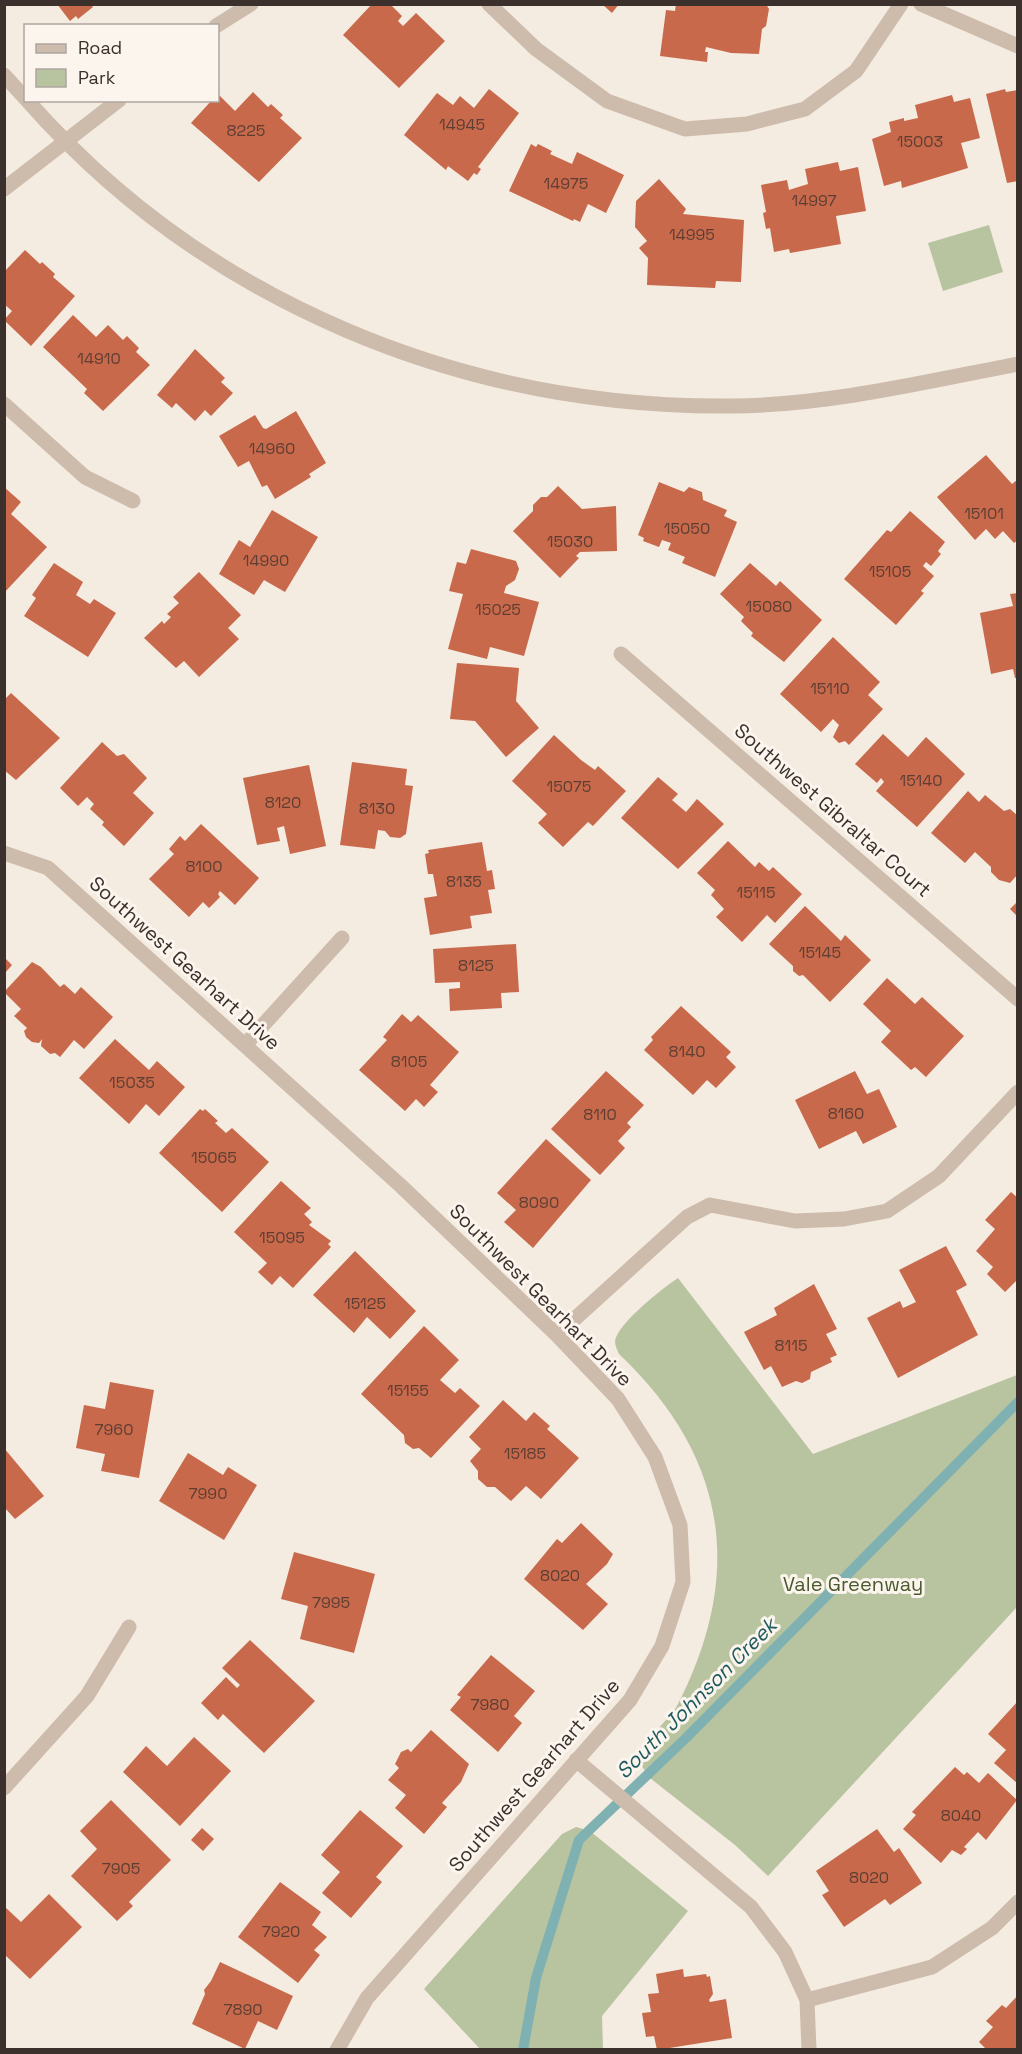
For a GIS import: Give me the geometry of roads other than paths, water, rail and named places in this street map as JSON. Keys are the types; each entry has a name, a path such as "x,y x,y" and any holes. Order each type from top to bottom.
{"street":[{"path":"219,24 250,4"},
{"path":"489,4 536,49 607,101 685,129 747,124 805,109 856,71 901,4"},
{"path":"921,4 1017,46"},
{"path":"4,75 24,98"},
{"path":"28,102 112,185 209,258 277,299 358,336 442,367 482,378 606,401 733,406 848,396 1017,364"},
{"path":"4,189 116,102"},
{"path":"4,404 85,477 134,501"},
{"name":"Southwest Gibraltar Court","path":"621,654 1017,999"},
{"name":"Southwest Gearhart Drive","path":"4,853 48,868 401,1186 557,1335 618,1399 655,1457 680,1525 683,1582 662,1646 630,1700 367,1998 337,2049"},
{"path":"245,1045 342,938"},
{"path":"557,1335 687,1217 710,1205 795,1221 844,1219 887,1211 939,1176 1017,1092"},
{"path":"4,1788 87,1696 129,1627"},
{"path":"576,1760 751,1907 785,1952 807,2000 809,2049"},
{"path":"807,2000 932,1967 992,1928 1017,1902"}],"waterway":[{"name":"South Johnson Creek","path":"523,2050 536,1978 579,1840 686,1738 1018,1402"}],"park label":[{"name":"Vale Greenway","path":"853,1584"}]}
